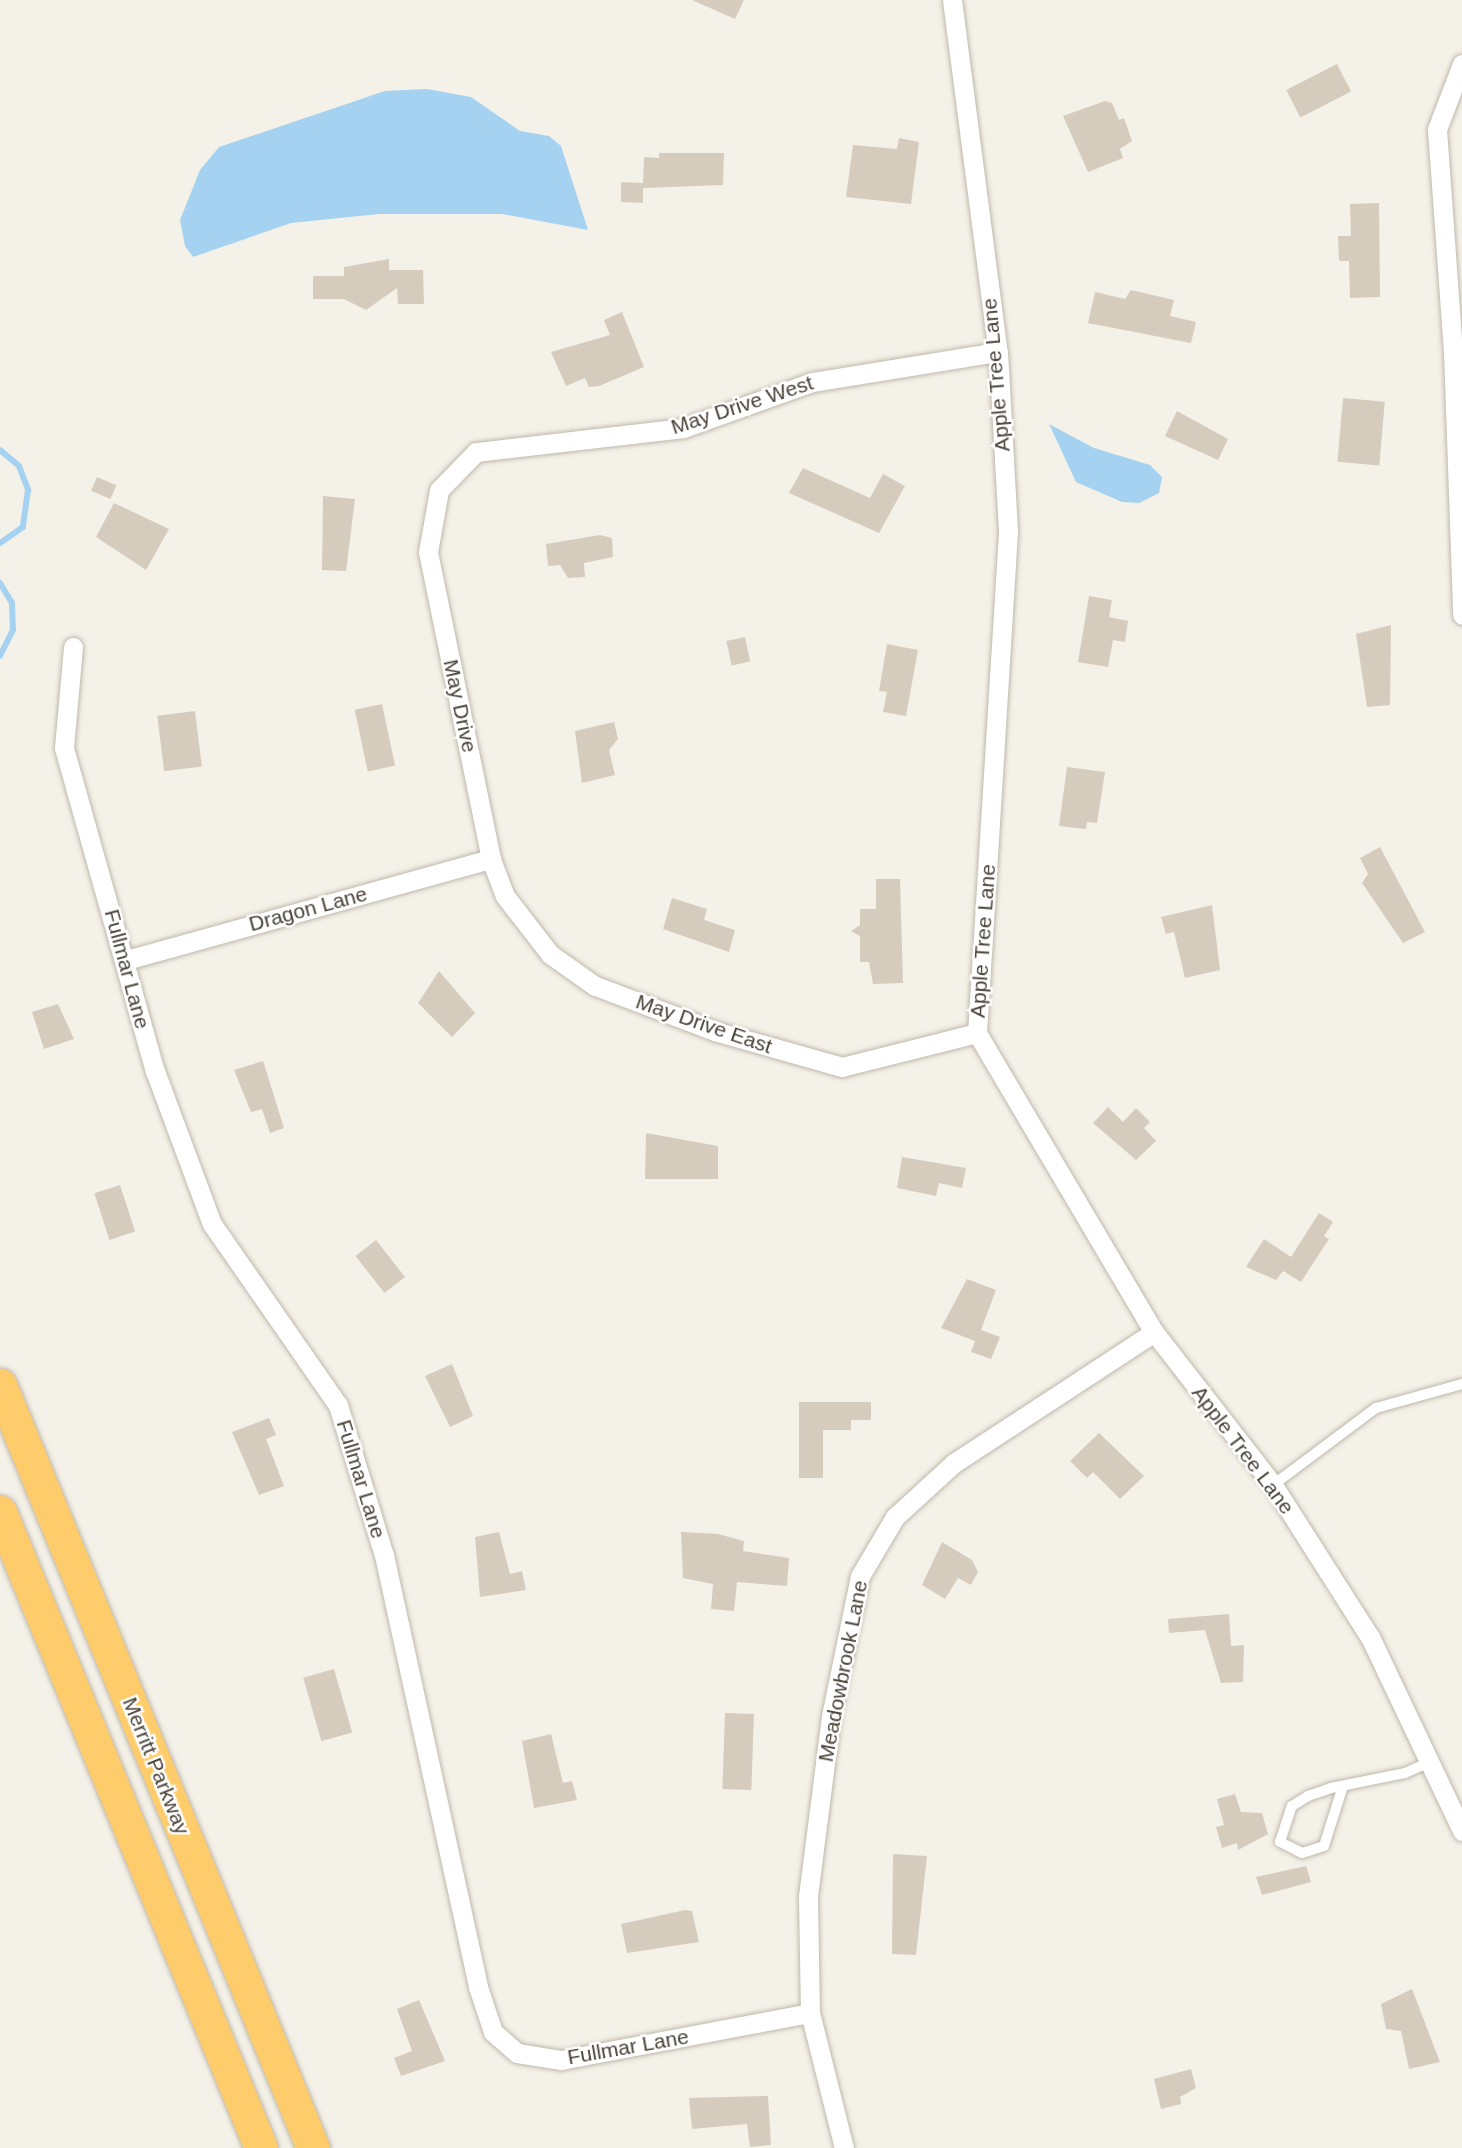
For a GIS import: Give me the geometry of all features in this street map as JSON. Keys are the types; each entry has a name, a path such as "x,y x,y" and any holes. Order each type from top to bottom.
{"highway":[{"name":"Merritt Parkway","path":"0,1385 313,2148"},
{"path":"0,1511 261,2148"}],"street":[{"name":"Apple Tree Lane","path":"952,0 998,352 1008,532 977,1033 1154,1332 1273,1485 1370,1637 1462,1831"},
{"path":"1462,64 1437,129 1458,351 1462,615"},
{"name":"May Drive West","path":"429,552 439,490 476,452 683,428 812,382 998,352"},
{"name":"May Drive","path":"429,552 491,859"},
{"name":"Fullmar Lane","path":"73,647 64,748 126,960 155,1071 212,1224 338,1405 384,1555 478,1987 493,2032 517,2053 561,2060 810,2013"},
{"name":"May Drive East","path":"491,859 505,896 550,954 595,986 715,1031 842,1067 977,1033"},
{"name":"Dragon Lane","path":"126,960 491,859"},
{"name":"Meadowbrook Lane","path":"844,2148 810,2013 808,1896 831,1716 860,1576 895,1517 954,1463 1154,1332"}],"lane":[{"path":"1273,1485 1376,1408 1462,1384"},
{"path":"1343,1786 1324,1846 1302,1853 1280,1842 1292,1806 1343,1786 1430,1762"}],"water":[{"path":"427,89 471,97 520,131 549,136 561,146 588,230 502,214 379,214 291,223 193,257 185,246 180,220 200,170 219,147 385,91"},
{"path":"1049,424 1094,448 1150,465 1162,477 1159,493 1139,503 1122,502 1076,482"}],"building":[{"path":"692,0 744,0 735,19"},
{"path":"1337,64 1351,92 1300,117 1286,90"},
{"path":"1105,101 1112,103 1119,120 1124,118 1132,141 1120,149 1123,158 1088,172 1063,116"},
{"path":"899,138 919,142 911,204 846,197 853,145 897,149"},
{"path":"659,153 724,153 723,185 643,188 643,203 621,202 621,182 643,183 644,157 659,158"},
{"path":"1379,203 1380,297 1350,298 1349,261 1339,261 1338,236 1351,236 1350,204"},
{"path":"389,259 389,270 423,270 424,304 398,304 397,288 366,310 344,299 313,299 313,276 344,276 344,267"},
{"path":"1131,290 1174,300 1170,316 1196,322 1191,343 1088,323 1095,292 1125,299"},
{"path":"622,312 644,367 599,386 589,387 585,378 566,386 551,352 610,335 604,320"},
{"path":"1343,398 1385,402 1379,465 1337,462"},
{"path":"1177,411 1228,439 1218,460 1165,436"},
{"path":"803,468 870,498 883,474 905,486 879,533 789,493"},
{"path":"97,477 116,485 110,499 91,491"},
{"path":"323,496 355,499 346,571 322,570"},
{"path":"114,503 169,529 146,570 96,537"},
{"path":"600,535 612,538 613,557 584,563 585,577 568,578 560,565 548,566 546,544"},
{"path":"1089,596 1112,600 1109,617 1128,621 1125,642 1113,640 1108,667 1078,662"},
{"path":"1391,625 1390,705 1367,707 1356,634"},
{"path":"745,637 750,661 732,665 726,641"},
{"path":"887,644 918,650 906,716 883,712 887,692 879,691"},
{"path":"382,704 395,766 368,771 355,710"},
{"path":"195,711 202,767 164,771 157,716"},
{"path":"614,722 618,739 609,750 615,775 582,783 575,731"},
{"path":"1067,767 1105,772 1097,823 1087,822 1086,829 1059,826"},
{"path":"1380,847 1425,932 1403,943 1362,883 1368,874 1360,858"},
{"path":"876,879 900,879 903,983 873,984 869,962 860,962 860,936 851,931 860,925 860,909 876,909"},
{"path":"672,898 707,909 704,920 735,930 729,952 663,929"},
{"path":"1212,905 1220,970 1185,978 1174,932 1166,934 1161,917"},
{"path":"439,971 475,1013 452,1037 418,1003"},
{"path":"58,1004 74,1039 44,1049 32,1012"},
{"path":"263,1061 284,1128 270,1133 262,1109 251,1112 234,1070"},
{"path":"1108,1107 1123,1122 1136,1108 1150,1122 1144,1128 1156,1141 1136,1160 1093,1123"},
{"path":"646,1133 718,1146 718,1179 645,1179"},
{"path":"902,1157 966,1168 962,1188 939,1183 936,1196 897,1188"},
{"path":"120,1185 135,1232 109,1240 94,1193"},
{"path":"1319,1213 1333,1222 1324,1236 1329,1239 1301,1282 1283,1271 1276,1280 1246,1267 1264,1239 1291,1257"},
{"path":"376,1240 405,1277 384,1293 356,1256"},
{"path":"967,1279 996,1290 981,1330 1000,1337 991,1359 971,1352 975,1341 941,1328"},
{"path":"452,1364 473,1416 450,1427 425,1376"},
{"path":"799,1402 871,1402 871,1420 851,1420 851,1430 823,1430 823,1478 799,1478"},
{"path":"269,1418 276,1435 266,1439 284,1486 259,1495 232,1432"},
{"path":"1099,1433 1144,1476 1120,1499 1093,1472 1087,1478 1070,1461"},
{"path":"499,1532 510,1574 522,1571 526,1590 480,1597 475,1537"},
{"path":"681,1532 718,1534 744,1541 743,1551 789,1558 787,1586 737,1582 734,1611 711,1609 713,1584 683,1578"},
{"path":"942,1542 972,1560 978,1572 971,1585 958,1578 945,1599 922,1585"},
{"path":"1229,1614 1231,1646 1244,1645 1243,1682 1221,1683 1205,1630 1169,1633 1168,1619"},
{"path":"334,1669 352,1732 321,1741 303,1678"},
{"path":"725,1713 754,1714 751,1790 722,1789"},
{"path":"551,1734 563,1783 572,1781 577,1800 534,1808 522,1741"},
{"path":"1235,1794 1241,1812 1262,1813 1268,1834 1238,1850 1237,1843 1222,1848 1216,1827 1224,1825 1217,1799"},
{"path":"893,1854 927,1856 916,1955 892,1954"},
{"path":"1306,1866 1311,1882 1262,1895 1256,1877"},
{"path":"685,1910 692,1911 699,1942 627,1953 621,1924"},
{"path":"1412,1989 1440,2062 1409,2069 1401,2031 1386,2029 1381,2004"},
{"path":"419,2000 445,2061 401,2076 394,2058 412,2051 397,2009"},
{"path":"1191,2069 1196,2088 1180,2097 1181,2104 1161,2109 1154,2079"},
{"path":"768,2096 771,2145 750,2147 747,2124 692,2129 689,2098"}],"waterway":[{"path":"0,450 19,466 28,490 23,527 0,543"},
{"path":"0,583 12,603 13,630 0,656"}]}
